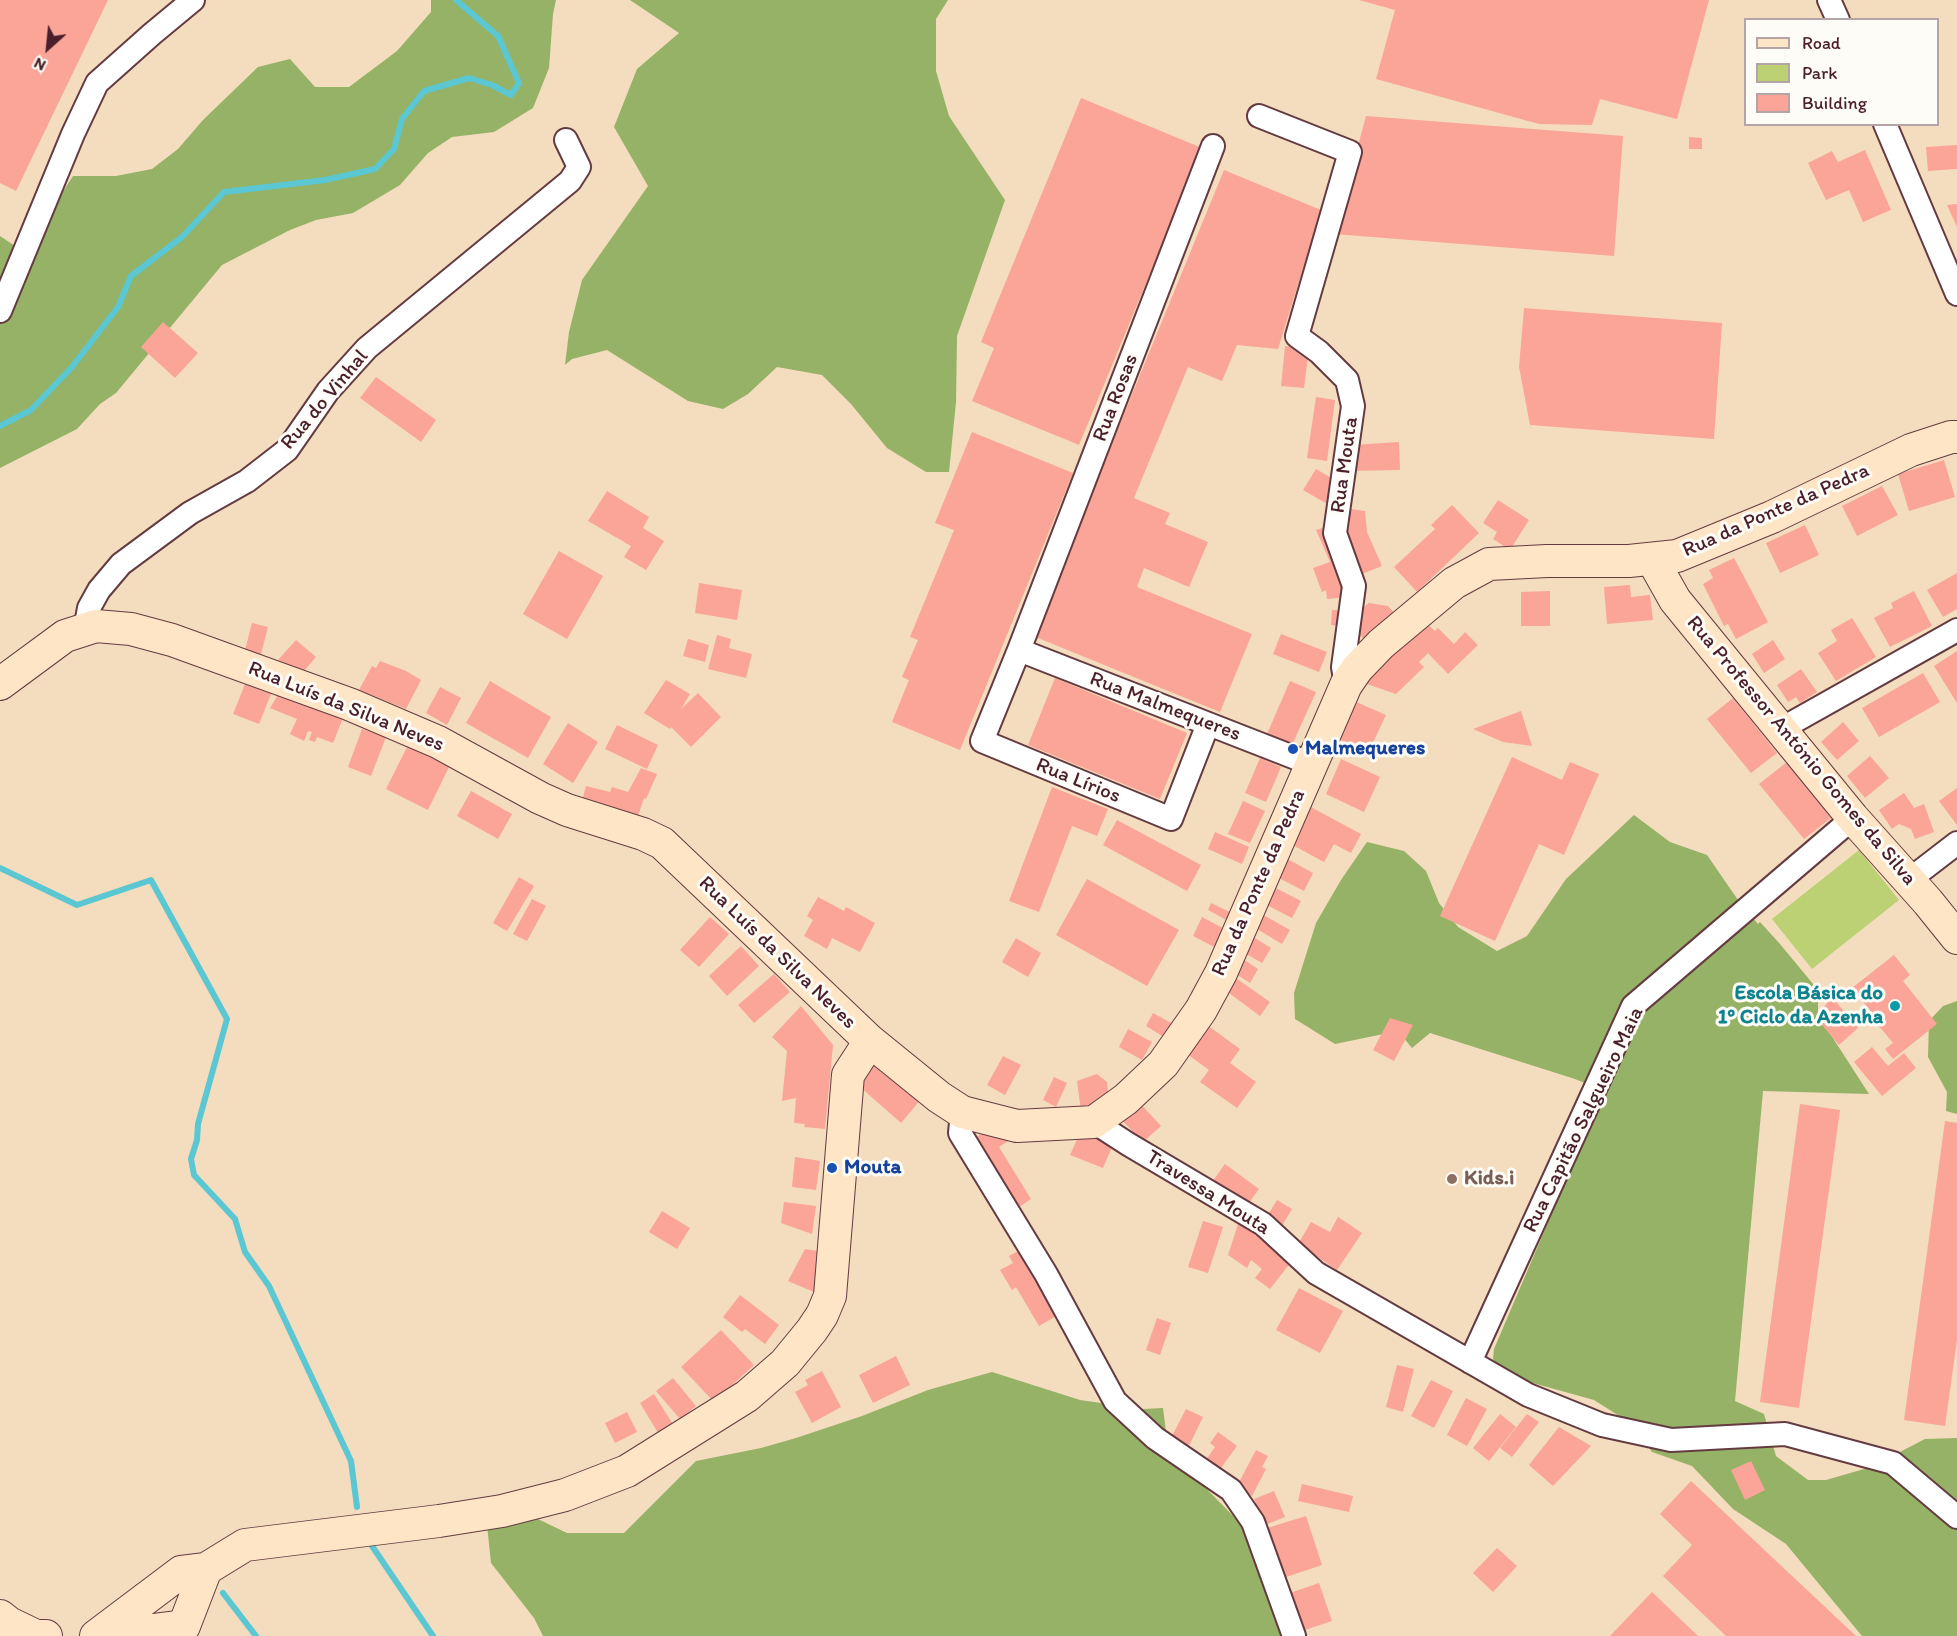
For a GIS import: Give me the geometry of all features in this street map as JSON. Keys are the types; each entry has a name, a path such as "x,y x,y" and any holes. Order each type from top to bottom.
{"street":[{"path":"0,311 97,83 193,0"},
{"path":"1829,0 1837,18"},
{"name":"Rua Mouta","path":"1259,116 1350,152 1297,336 1319,352 1347,380 1353,406 1335,533 1354,586 1343,667 1346,685"},
{"path":"1886,126 1957,294"},
{"name":"Rua do Vinhal","path":"85,630 89,608 99,590 121,564 190,513 247,481 287,450 328,391 368,348 570,181 579,167 566,140"},
{"name":"Rua Rosas","path":"1019,650 1213,146"},
{"name":"Rua da Ponte da Pedra","path":"1094,1122 1126,1100 1163,1064 1201,1010 1221,973 1346,685 1357,669 1381,644 1454,583 1489,564 1652,559 1677,556 1772,517 1911,450 1957,436"},
{"name":"Rua Professor António Gomes da Silva","path":"1652,559 1675,600 1853,819 1909,880 1957,938"},
{"name":"Rua Luís da Silva Neves","path":"0,684 65,636 96,626 131,629 172,640 349,704 438,742 558,806 643,834 662,843 870,1041 939,1097 962,1112"},
{"path":"1781,729 1957,630"},
{"name":"Rua Malmequeres","path":"1019,650 1311,764"},
{"name":"Rua Lírios","path":"1019,650 982,741 1171,819 1208,724"},
{"name":"Rua Capitão Salgueiro Maia","path":"1470,1362 1634,1005 1853,819"},
{"path":"1909,880 1957,843"},
{"path":"96,1636 181,1572 206,1569 245,1545 450,1520 502,1511 566,1495 627,1471 747,1396 785,1363 812,1330 831,1296 848,1075 870,1041"},
{"path":"1094,1122 1017,1126 962,1112 960,1133 1046,1274 1115,1401 1155,1438 1231,1490 1253,1522 1294,1636"},
{"name":"Travessa Mouta","path":"1094,1122 1263,1224 1317,1273 1528,1395 1602,1425 1671,1440 1785,1434 1893,1463 1957,1517"},
{"path":"106,1636 183,1631 206,1569"},
{"path":"143,1634 153,1592"},
{"path":"0,1616 36,1636 46,1636"}],"green space":[{"path":"431,0 556,0 549,68 533,108 494,132 452,137 428,153 400,185 353,213 316,220 290,230 222,265 116,393 100,404 77,429 0,468 0,236 18,248 39,228 73,176 116,176 152,169 178,149 203,120 258,67 290,59 315,87 349,87 397,51 431,12"},
{"path":"630,0 948,0 936,19 936,71 949,116 1005,200 957,336 956,402 949,472 926,472 887,448 851,404 822,375 777,367 748,394 723,409 688,401 607,350 572,359 565,365 569,332 582,280 648,186 614,127 637,69 679,33"},
{"path":"1634,815 1670,842 1707,855 1738,900 1758,924 1760,922 1780,944 1818,990 1818,1015 1869,1094 1763,1091 1735,1401 1764,1414 1776,1456 1808,1480 1826,1480 1871,1467 1925,1439 1957,1438 1957,1636 1862,1636 1786,1544 1733,1509 1692,1466 1652,1452 1632,1424 1594,1400 1522,1380 1499,1369 1493,1359 1494,1349 1604,1091 1575,1079 1430,1033 1412,1048 1398,1031 1335,1044 1295,1019 1294,993 1316,923 1367,842 1404,851 1426,871 1439,903 1458,927 1497,951 1527,936 1566,879"},
{"path":"1859,850 1899,900 1812,969 1772,919"},
{"path":"1957,1001 1957,1114 1946,1111 1947,1092 1928,1057 1929,1021 1943,1006"},
{"path":"992,1372 1080,1400 1143,1409 1163,1408 1166,1432 1179,1461 1246,1529 1282,1636 543,1636 534,1618 491,1563 487,1525 515,1508 567,1533 624,1533 696,1461 761,1448 796,1438 862,1416 928,1390"}],"building":[{"path":"0,0 108,0 16,191 0,183"},
{"path":"1359,0 1709,0 1677,119 1600,99 1592,125 1539,124 1376,79 1395,10"},
{"path":"1081,98 1202,148 1079,445 972,401 994,348 981,342"},
{"path":"1366,116 1623,136 1614,256 1334,234"},
{"path":"1689,137 1702,138 1702,149 1689,149"},
{"path":"1957,145 1957,169 1928,171 1926,147"},
{"path":"1865,150 1891,210 1863,222 1849,190 1826,200 1808,163 1832,151 1838,162"},
{"path":"1224,170 1321,210 1278,349 1237,345 1222,381 1188,367 1134,498 1170,513 1165,524 1208,542 1189,587 1144,568 1137,587 1252,634 1220,712 1033,636"},
{"path":"1957,204 1957,227 1947,205"},
{"path":"1524,308 1722,323 1714,439 1530,425 1519,367"},
{"path":"163,322 198,353 175,378 141,347"},
{"path":"1285,346 1309,349 1304,388 1281,386"},
{"path":"376,377 436,420 421,442 360,398"},
{"path":"1316,397 1335,400 1327,461 1307,458"},
{"path":"972,432 1073,473 960,750 892,722 909,680 902,677 918,640 910,637 954,530 935,523"},
{"path":"1399,442 1400,470 1349,471 1353,445"},
{"path":"1944,460 1955,497 1909,511 1898,474"},
{"path":"1316,469 1340,483 1329,505 1303,490"},
{"path":"1882,486 1898,515 1857,536 1842,506"},
{"path":"607,491 649,517 643,528 664,541 646,570 624,557 631,546 588,521"},
{"path":"1498,500 1529,520 1510,550 1493,539 1497,532 1483,523"},
{"path":"1452,505 1479,533 1417,592 1394,567 1435,529 1431,525"},
{"path":"1343,508 1365,511 1367,532 1382,566 1357,576 1340,533"},
{"path":"1805,525 1819,555 1780,573 1766,543"},
{"path":"1329,526 1349,597 1327,599 1326,590 1322,592 1313,568 1330,562 1316,530"},
{"path":"559,551 603,576 567,639 523,614"},
{"path":"1734,558 1768,622 1736,639 1728,624 1724,626 1703,584 1713,578 1709,570"},
{"path":"1957,573 1957,609 1943,617 1927,590"},
{"path":"699,583 742,590 737,620 695,613"},
{"path":"1630,585 1631,597 1650,595 1653,620 1607,624 1604,587"},
{"path":"1550,591 1550,626 1521,626 1521,592"},
{"path":"1914,591 1932,626 1890,647 1874,618 1893,608 1891,603"},
{"path":"1369,603 1388,606 1398,617 1367,643 1354,628 1355,614"},
{"path":"1332,610 1348,611 1347,626 1331,625"},
{"path":"1852,618 1876,657 1836,681 1818,653 1837,641 1831,630"},
{"path":"252,623 268,627 260,658 244,654"},
{"path":"1426,623 1435,631 1438,628 1454,644 1465,632 1478,645 1448,674 1428,653 1419,662 1424,667 1396,694 1364,683"},
{"path":"1281,634 1327,652 1319,672 1273,654"},
{"path":"717,635 731,639 729,648 752,654 746,678 708,669"},
{"path":"688,639 709,645 705,662 683,656"},
{"path":"296,640 316,657 304,671 278,660"},
{"path":"1773,640 1785,659 1764,673 1752,654"},
{"path":"1957,651 1957,703 1934,666"},
{"path":"380,661 406,671 421,680 406,709 359,690 372,666 376,668"},
{"path":"1801,669 1817,692 1800,703 1796,697 1788,702 1777,685"},
{"path":"1923,673 1940,702 1879,737 1862,708"},
{"path":"1055,678 1187,733 1160,799 1028,745"},
{"path":"666,680 690,694 681,709 698,693 721,717 691,747 671,727 670,729 644,713"},
{"path":"490,681 551,717 528,758 466,723"},
{"path":"1290,681 1316,692 1292,745 1267,734"},
{"path":"245,684 271,694 259,724 233,714"},
{"path":"440,687 461,698 447,725 426,713"},
{"path":"282,688 345,713 333,743 317,737 315,742 309,740 312,732 308,731 304,741 290,734 297,719 270,708"},
{"path":"1733,698 1777,753 1751,773 1707,719"},
{"path":"1354,701 1386,715 1368,753 1337,738"},
{"path":"1521,711 1532,746 1503,742 1473,729"},
{"path":"1843,722 1859,741 1837,760 1821,742"},
{"path":"568,723 598,742 573,783 543,764"},
{"path":"617,725 658,745 647,769 605,749"},
{"path":"362,729 386,737 371,776 348,767"},
{"path":"408,745 450,765 428,810 386,789"},
{"path":"1870,756 1889,778 1865,798 1847,776"},
{"path":"1512,757 1562,780 1570,762 1599,774 1564,855 1539,844 1495,941 1440,916"},
{"path":"1260,758 1281,767 1266,802 1245,793"},
{"path":"1341,759 1380,777 1364,812 1326,794"},
{"path":"1787,762 1832,817 1804,839 1759,784"},
{"path":"641,768 657,774 646,799 644,798 637,819 582,801 586,786 610,792 612,787 628,792"},
{"path":"1052,787 1108,809 1097,836 1072,826 1039,912 1009,901"},
{"path":"1957,788 1957,825 1939,801"},
{"path":"471,791 512,814 498,839 457,816"},
{"path":"1904,793 1914,808 1924,804 1934,832 1915,839 1911,829 1899,824 1892,829 1879,810"},
{"path":"1243,801 1265,811 1250,843 1228,834"},
{"path":"1307,805 1361,834 1351,853 1334,844 1324,862 1287,842"},
{"path":"1117,820 1201,865 1187,891 1103,845"},
{"path":"1215,832 1249,847 1242,864 1208,849"},
{"path":"1282,856 1313,873 1304,891 1273,875"},
{"path":"519,877 534,886 507,931 493,923"},
{"path":"1087,879 1179,930 1147,986 1056,935"},
{"path":"1270,885 1301,901 1292,918 1261,902"},
{"path":"818,897 844,911 846,907 875,923 860,952 832,938 827,949 804,936 813,920 807,916"},
{"path":"532,899 546,906 527,941 513,934"},
{"path":"1211,903 1238,916 1234,924 1208,910"},
{"path":"1258,912 1290,930 1282,944 1252,926"},
{"path":"710,917 729,934 699,967 680,950"},
{"path":"1202,917 1230,932 1220,950 1193,936"},
{"path":"1250,935 1271,948 1262,963 1241,951"},
{"path":"1016,938 1041,953 1028,977 1002,962"},
{"path":"741,946 759,966 727,996 709,976"},
{"name":"Escola Básica do 1º Ciclo da Azenha","path":"1894,955 1910,975 1903,981 1937,1024 1893,1059 1885,1049 1893,1043 1852,988"},
{"path":"1240,957 1258,969 1250,983 1233,972"},
{"path":"774,974 790,992 754,1023 738,1005"},
{"path":"1233,976 1270,1002 1260,1016 1225,990"},
{"path":"1831,996 1858,1028 1839,1045 1817,1019"},
{"path":"801,1006 833,1045 825,1129 804,1127 805,1124 794,1123 796,1098 782,1101 787,1051 772,1037"},
{"path":"1153,1013 1175,1025 1167,1039 1146,1026"},
{"path":"1390,1018 1413,1025 1394,1061 1373,1050"},
{"path":"1203,1022 1240,1049 1230,1063 1256,1082 1237,1108 1200,1082 1209,1070 1183,1051"},
{"path":"1128,1029 1152,1042 1142,1060 1119,1047"},
{"path":"1872,1047 1888,1066 1904,1053 1916,1068 1882,1096 1854,1062"},
{"path":"1003,1056 1021,1065 1005,1095 987,1085"},
{"path":"879,1060 922,1098 901,1123 859,1086 859,1082"},
{"path":"1097,1074 1107,1082 1109,1102 1081,1111 1077,1081"},
{"path":"1054,1077 1067,1083 1056,1107 1043,1100"},
{"path":"1138,1101 1161,1126 1143,1142 1120,1118"},
{"path":"1800,1104 1840,1110 1799,1408 1760,1402"},
{"path":"1945,1121 1957,1123 1957,1340 1945,1426 1904,1420"},
{"path":"1083,1126 1115,1140 1103,1168 1070,1155"},
{"path":"986,1131 1010,1140 999,1147 1031,1199 1016,1209 973,1139"},
{"path":"795,1157 820,1161 816,1190 792,1187"},
{"path":"1225,1164 1259,1189 1246,1207 1212,1182"},
{"path":"1277,1200 1292,1209 1280,1229 1265,1220"},
{"path":"784,1202 816,1206 812,1234 781,1223"},
{"path":"662,1211 690,1228 677,1249 649,1232"},
{"path":"1241,1215 1295,1257 1270,1289 1255,1278 1262,1269 1251,1260 1247,1268 1228,1255"},
{"path":"1338,1217 1362,1233 1337,1270 1298,1244 1311,1222 1330,1232"},
{"path":"1203,1221 1223,1227 1208,1273 1188,1267"},
{"path":"805,1249 826,1252 821,1295 788,1281"},
{"path":"1020,1250 1058,1315 1039,1326 1016,1287 1012,1290 1000,1270 1013,1263 1009,1256"},
{"path":"1299,1288 1343,1311 1320,1353 1276,1330"},
{"path":"740,1295 779,1325 765,1344 745,1329 742,1332 723,1317"},
{"path":"1157,1318 1171,1323 1160,1355 1146,1350"},
{"path":"721,1330 754,1365 714,1402 681,1367"},
{"path":"896,1356 910,1385 873,1403 859,1375"},
{"path":"1397,1365 1414,1369 1403,1412 1386,1407"},
{"path":"822,1371 841,1407 812,1423 795,1392 808,1385 805,1380"},
{"path":"673,1378 696,1406 680,1419 656,1391"},
{"path":"1431,1380 1453,1391 1434,1428 1411,1416"},
{"path":"654,1394 676,1429 661,1438 640,1403"},
{"path":"1466,1398 1487,1409 1467,1446 1447,1435"},
{"path":"1186,1409 1203,1417 1188,1448 1172,1436"},
{"path":"627,1412 637,1432 615,1443 605,1423"},
{"path":"1500,1414 1516,1427 1489,1461 1473,1448"},
{"path":"1527,1414 1539,1422 1512,1457 1500,1448"},
{"path":"1559,1427 1591,1446 1553,1486 1529,1465"},
{"path":"1218,1432 1237,1446 1218,1472 1204,1463 1215,1447 1210,1443"},
{"path":"1256,1450 1268,1456 1262,1467 1266,1469 1252,1496 1236,1488"},
{"path":"1751,1461 1765,1490 1745,1500 1731,1470"},
{"path":"1691,1481 1856,1636 1726,1636 1663,1576 1692,1545 1660,1514"},
{"path":"1302,1484 1353,1496 1349,1512 1298,1501"},
{"path":"1274,1491 1285,1517 1265,1525 1254,1499"},
{"path":"1306,1516 1322,1565 1283,1578 1267,1528"},
{"path":"1497,1548 1517,1566 1493,1592 1473,1573"},
{"path":"1319,1583 1332,1621 1302,1631 1290,1593"},
{"path":"1652,1592 1698,1636 1610,1636"}],"waterway":[{"path":"0,426 31,410 72,367 118,307 131,276 182,237 224,192 325,180 375,169 394,149 402,119 424,91 469,78 492,85 511,95 519,83 498,36 456,0"},
{"path":"0,868 77,905 151,880 227,1019 198,1124 197,1140 191,1159 194,1175 235,1219 245,1252 269,1286 351,1461 357,1507"},
{"path":"372,1546 433,1636"},
{"path":"223,1593 256,1636"}],"place":[{"name":"Malmequeres","path":"1293,749"},
{"name":"Escola Básica do 1º Ciclo da Azenha","path":"1895,1006"},
{"name":"Mouta","path":"832,1168"},
{"name":"Kids.i","path":"1452,1179"}]}
